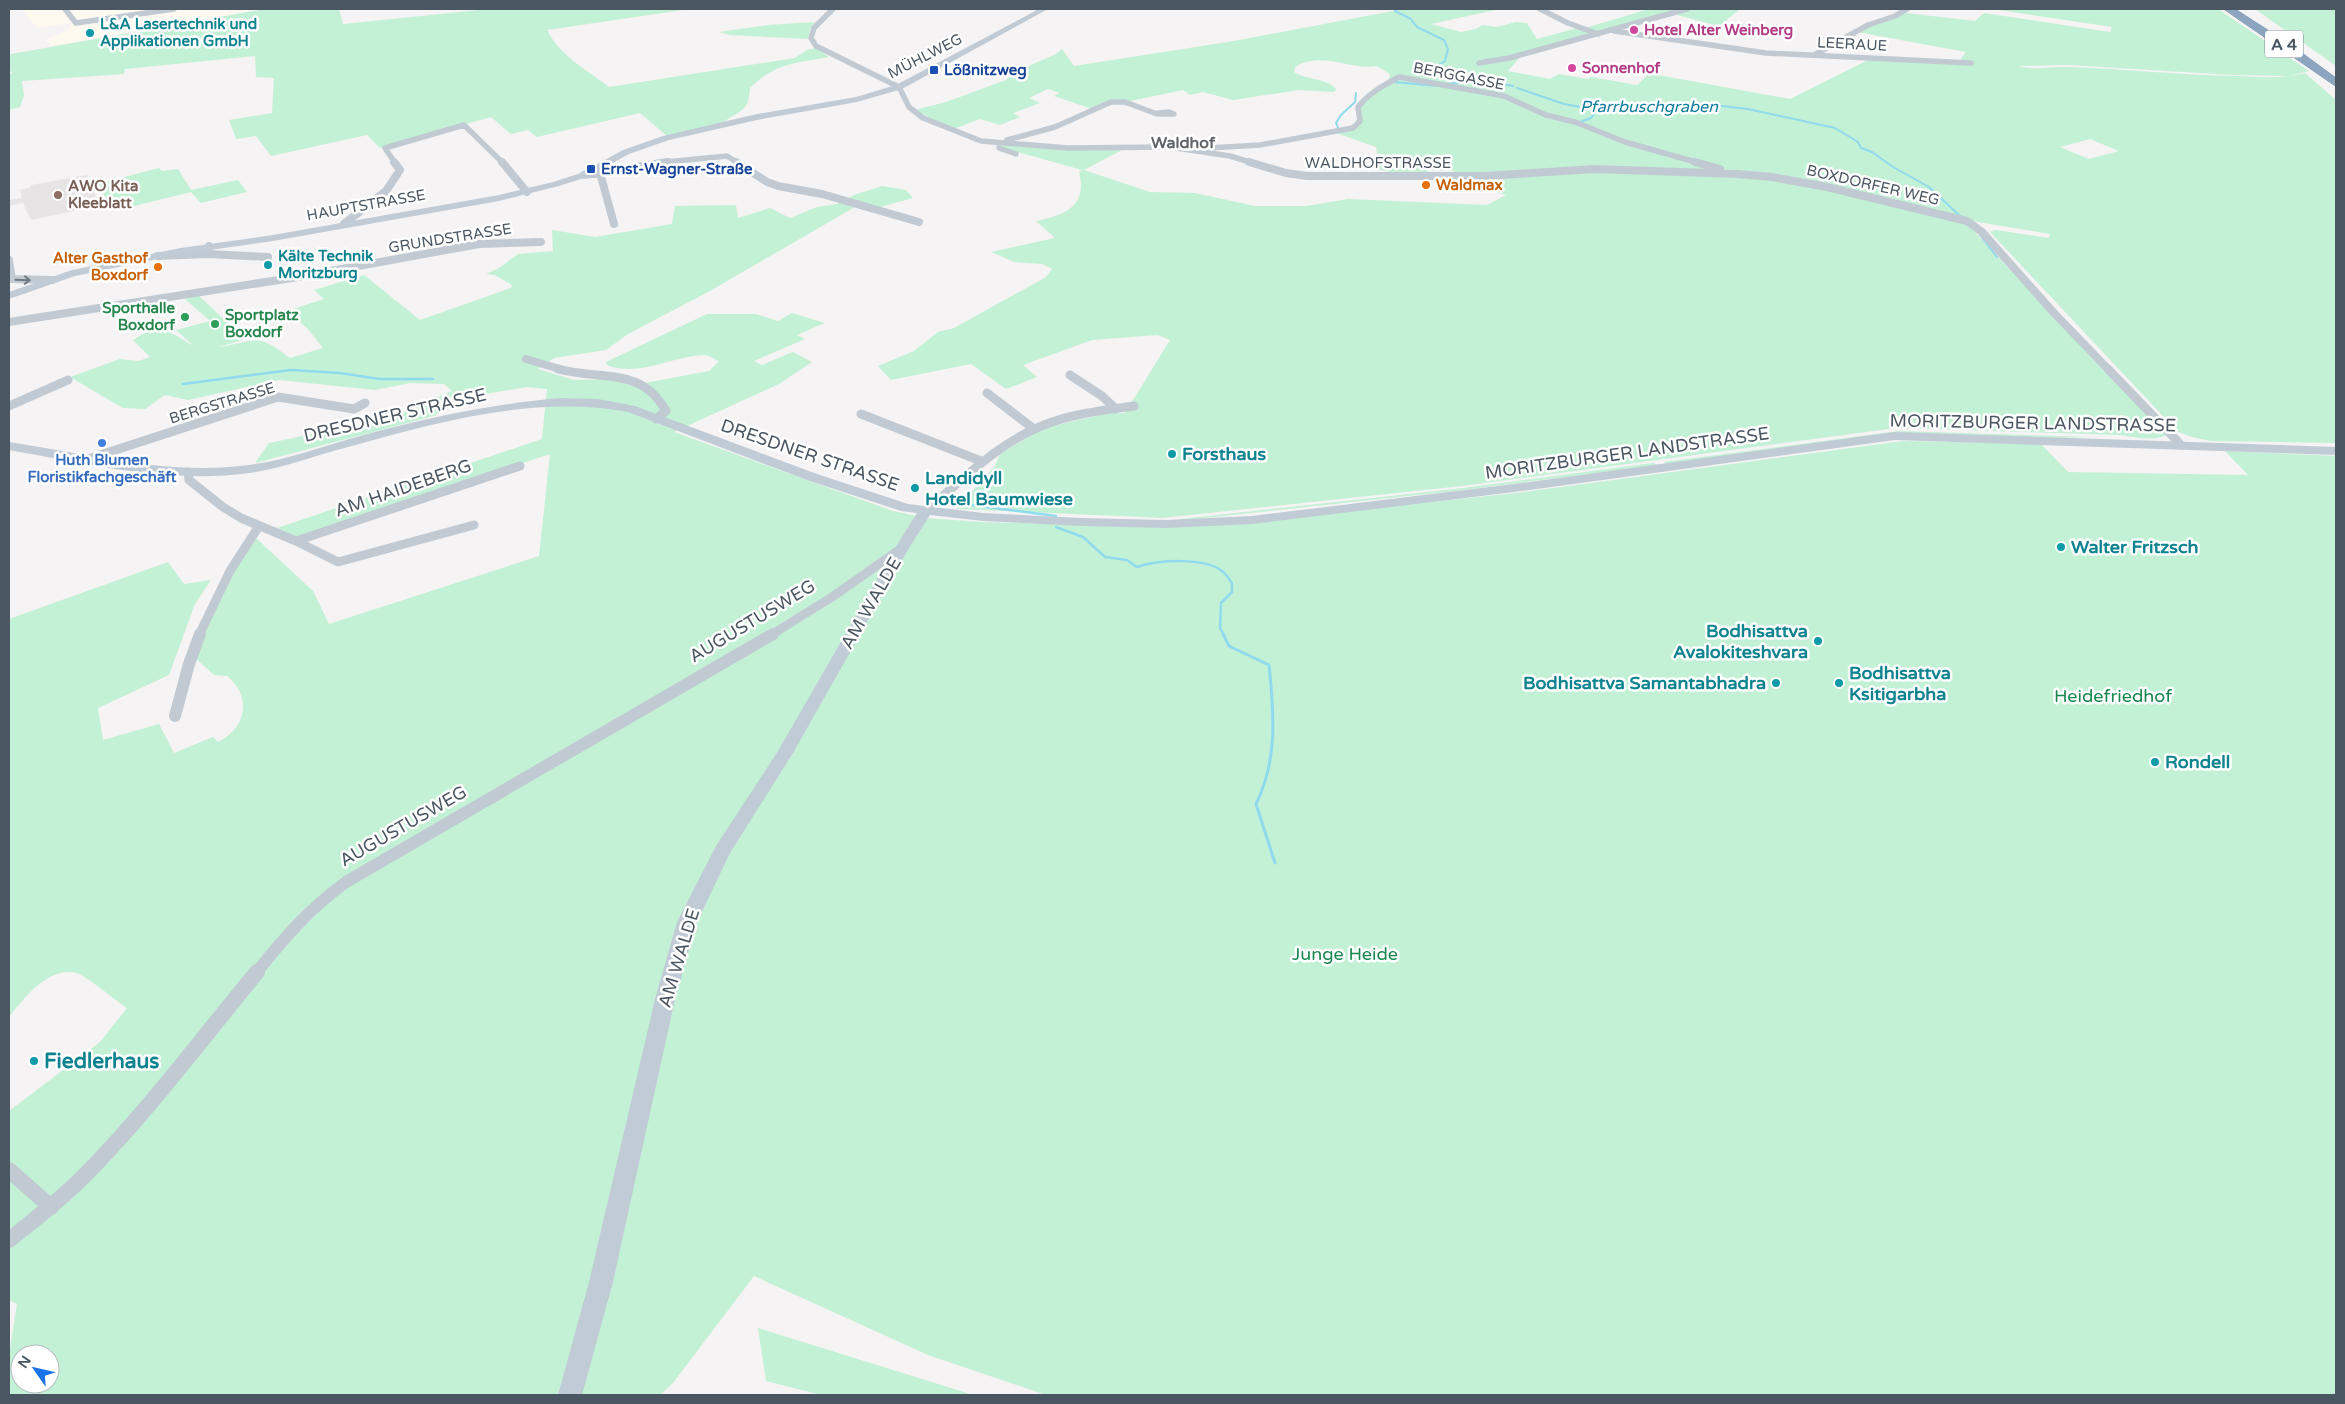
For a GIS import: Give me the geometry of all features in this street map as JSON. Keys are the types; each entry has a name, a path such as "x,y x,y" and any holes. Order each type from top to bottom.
{"highway":[{"name":"A 4","path":"2229,9 2288,47 2336,83"},
{"name":"A 4","path":"2240,9 2278,32 2336,73"},
{"path":"2270,23 2278,32"}],"main road":[{"name":"MÜHLWEG","path":"722,124 857,99 899,86 1044,9"},
{"name":"HAUPTSTRASSE","path":"9,296 52,280 87,270 152,256 209,250 526,192 584,175 643,145 722,124"},
{"name":"DRESDNER STRASSE","path":"9,446 88,459 188,472 220,472 266,466 445,418 534,405 577,401 615,404 656,419"},
{"name":"MORITZBURGER LANDSTRASSE","path":"924,512 983,517 1166,524 1252,520 1514,488 1895,436 2336,450"},
{"name":"AM WALDE","path":"902,548 924,512"}],"street":[{"path":"65,9 76,23 174,9"},
{"path":"833,9 814,28 812,43 839,59 899,86 909,107 918,115 966,136 995,143 1043,131 1112,101 1158,114"},
{"path":"1541,10 1550,9"},
{"path":"1479,63 1496,62 1614,31 1687,9"},
{"path":"1814,55 1868,25 1895,16 1907,9"},
{"path":"1541,10 1598,34"},
{"name":"LEERAUE","path":"1614,31 1736,50 1971,63"},
{"name":"BERGGASSE","path":"1193,150 1260,145 1353,128 1360,121 1358,107 1360,104 1370,94 1399,77 1504,96 1546,115 1581,124 1634,145 1738,174"},
{"path":"344,224 386,191 400,170 385,148 464,124 499,158 526,192"},
{"path":"995,143 994,146 1016,154"},
{"name":"WALDHOFSTRASSE","path":"995,143 1068,148 1169,148 1193,150 1252,161 1286,172 1308,176 1464,176"},
{"path":"584,175 641,165 727,156 767,182 778,186 822,194 919,222"},
{"name":"BOXDORFER WEG","path":"1464,176 1514,176 1594,170 1738,174 1772,177 1827,187 1975,225 2054,313 2180,444"},
{"path":"600,173 614,224"},
{"name":"GRUNDSTRASSE","path":"9,322 298,278 487,243 541,242"},
{"path":"209,250 268,257"},
{"path":"9,260 12,279 52,280"},
{"path":"526,359 580,374 620,377 642,384 649,388 664,404 666,410 656,419"},
{"path":"1070,375 1102,396 1116,409"},
{"path":"9,406 68,380"},
{"path":"987,393 1034,429"},
{"name":"BERGSTRASSE","path":"88,459 278,397 354,409 365,403"},
{"path":"924,512 981,461 1034,429 1066,418 1134,406"},
{"path":"861,414 981,461"},
{"name":"DRESDNER STRASSE","path":"656,419 860,494 924,512"},
{"name":"AM HAIDEBERG","path":"296,541 520,466"},
{"path":"188,472 189,480 223,507 259,526 296,541 338,562 474,525"},
{"path":"175,716 189,658 212,600 259,526"},
{"name":"AUGUSTUSWEG","path":"9,1240 51,1207 82,1178 135,1120 279,943 320,901 346,882 765,639 832,597 902,548"},
{"name":"AM WALDE","path":"570,1395 601,1282 665,999 687,922 722,851 785,753 902,548"},
{"path":"9,1170 51,1207"}],"shaded area":[{"path":"22,9 265,9 51,46 46,39 69,30 71,23 37,28"},
{"name":"AWO Kita Kleeblatt","path":"87,175 94,193 102,205 31,220 23,203 9,206 9,200 22,198 20,190 31,187 31,185"}],"green space":[{"path":"265,9 339,9 343,24 489,9 690,9 547,30 552,39 567,55 609,87 795,58 807,50 816,48 829,57 786,65 768,73 750,88 748,101 744,109 725,121 729,125 667,136 640,113 537,137 528,130 511,134 491,117 380,148 367,135 271,156 256,136 236,139 229,120 272,113 274,78 256,77 255,56 125,69 124,74 22,81 24,96 20,107 9,110 9,74 12,73 9,69 9,55 11,54"},
{"path":"1403,9 1500,9 1431,24 1461,32 1476,29 1482,25 1497,27 1516,22 1527,23 1537,39 1577,28 1591,33 1521,56 1508,71 1550,79 1559,74 1637,85 1646,77 1647,73 1790,99 1870,59 1961,64 1962,57 1966,52 1857,32 1906,13 1975,21 1984,13 2110,32 2112,27 1992,9 2218,9 2309,71 2290,76 2305,73 2336,100 2336,443 2211,441 2178,432 1990,232 1996,230 2049,238 2050,234 1978,222 1813,181 1592,168 1457,174 1454,171 1428,170 1430,174 1398,174 1369,167 1378,162 1376,147 1339,134 1337,131 1357,124 1357,107 1388,82 1390,74 1377,66 1367,67 1316,60 1305,62 1295,67 1294,72 1328,83 1337,90 1333,92 1299,90 1233,100 1203,92 1190,95 1183,90 1092,109 1054,96 1060,93 1048,89 1029,98 1040,103 1013,113 1020,117 1000,125 980,119 954,129 915,110 946,102 1006,80 1015,72 1056,54 1062,49 1074,66 1234,41","holes":["2068,65 2232,75 2288,76 2262,77 2018,66","2090,139 2119,151 2089,159 2060,147"]},
{"path":"1649,9 1740,9 1719,26 1669,13 1604,32 1585,28"},
{"path":"2255,9 2336,9 2336,66"},
{"path":"815,22 810,29 808,39 730,35 719,32 768,25"},
{"path":"1000,144 1124,149 1084,170 1150,192 1195,193 1255,206 1307,206 1348,199 1487,205 1506,195 1442,177 1569,172 1741,176 1796,182 1961,222 1971,228 2166,435 2149,439 2120,435 1896,428 1462,486 1162,518 956,509 995,466 1000,454 1044,428 1109,413 1125,413 1170,340 1158,335 1092,340 1023,365 1037,377 1006,389 971,364 891,380 878,366 914,351 938,332 954,328 1046,277 1052,269 1042,264 1014,262 991,252 1055,238 1036,221 1056,216 1072,207 1080,193 1079,172 1082,170 996,146"},
{"path":"159,168 162,171 178,169 191,190 238,180 247,192 201,203 191,192 114,211 97,184"},
{"path":"882,186 906,190 913,198 880,207 862,203 708,292 628,334 606,350 554,358 538,369 574,380 616,379 645,383 709,371 719,361 710,356 692,356 643,368 631,369 607,365 606,362 707,314 756,314 778,321 792,313 825,323 797,335 805,339 754,361 762,365 793,352 812,362 779,384 674,432 893,511 926,518 981,522 1168,527 1321,514 1524,492 1903,441 2041,444 2068,472 2248,475 2225,451 2336,456 2336,1395 1046,1395 928,1355 754,1276 673,1383 660,1395 9,1395 10,1349 10,1394 60,1394 60,1344 11,1344 17,1304 9,1300 9,1111 100,1042 127,1008 81,975 66,972 56,974 38,985 9,1017 9,619 168,562 184,584 211,580 195,604 169,675 98,708 103,740 159,724 174,753 213,737 218,742 235,729 243,711 243,702 235,684 227,676 214,675 194,657 218,597 256,538 313,591 329,624 539,556 550,454 297,537 277,528 542,439 547,389 527,387 461,398 434,416 255,463 269,443 395,417 452,391 444,384 410,383 375,390 279,380 188,400 165,395 145,409 123,408 70,377 120,359 139,361 150,357 133,340 151,330 158,329 170,332 194,346 176,330 210,321 185,299 198,295 245,339 219,347 250,341 263,342 270,344 290,358 323,348 307,328 287,311 324,299 314,290 364,275 420,320 511,288 512,285 495,275 486,274 499,268 518,254 553,251 552,230 595,237 672,224 675,206 736,205 738,218 770,208 790,218 817,207 837,204 854,195"},
{"path":"1898,431 2091,437 2060,438 1898,433 1666,464 1664,462"},
{"path":"1653,463 1659,465 1464,490 1177,521 1180,519 1463,488"},
{"path":"758,1328 973,1395 821,1395 766,1381"}],"waterway":[{"name":"Pfarrbuschgraben","path":"1396,9 1395,11 1411,19"},
{"name":"Pfarrbuschgraben","path":"1412,21 1417,27 1444,40 1448,49 1445,61 1433,69 1447,74 1513,86"},
{"path":"1448,84 1476,81"},
{"path":"1394,82 1438,86"},
{"name":"Pfarrbuschgraben","path":"1517,88 1564,104 1592,109 1632,104 1650,106 1696,103 1748,109 1835,128 1858,142 1861,148 1872,152 1893,167 1929,187 1961,217"},
{"path":"1338,128 1336,123 1341,115 1355,102 1356,93"},
{"path":"1580,122 1591,118 1597,111"},
{"name":"Pfarrbuschgraben","path":"1980,235 1997,257"},
{"path":"183,384 291,370"},
{"path":"291,370 297,370"},
{"path":"291,370 340,373 379,379 433,379"},
{"path":"963,504 1056,516"},
{"path":"1056,527 1083,537 1105,557 1127,560 1137,567 1168,561 1181,561 1204,563 1222,571 1232,583 1232,592 1221,603 1220,628 1224,635"},
{"path":"1223,634 1229,646 1269,665 1273,736 1268,770 1256,804 1275,863"}],"place":[{"name":"Hotel Alter Weinberg","path":"1634,30"},
{"name":"L&A Lasertechnik und Applikationen GmbH","path":"90,33"},
{"name":"Sonnenhof","path":"1572,68"},
{"name":"Lößnitzweg","path":"934,70"},
{"name":"Ernst-Wagner-Straße","path":"591,169"},
{"name":"Waldmax","path":"1426,185"},
{"name":"AWO Kita Kleeblatt","path":"58,195"},
{"name":"Kälte Technik Moritzburg","path":"268,265"},
{"name":"Alter Gasthof Boxdorf","path":"158,267"},
{"name":"Sporthalle Boxdorf","path":"185,317"},
{"name":"Sportplatz Boxdorf","path":"215,324"},
{"name":"Huth Blumen Floristikfachgeschäft","path":"102,443"},
{"name":"Forsthaus","path":"1172,454"},
{"name":"Landidyll Hotel Baumwiese","path":"915,488"},
{"name":"Walter Fritzsch","path":"2061,547"},
{"name":"Bodhisattva Avalokiteshvara","path":"1818,641"},
{"name":"Bodhisattva Samantabhadra","path":"1776,683"},
{"name":"Bodhisattva Ksitigarbha","path":"1839,683"},
{"name":"Rondell","path":"2155,762"},
{"name":"Fiedlerhaus","path":"34,1061"}],"district":[{"name":"Waldhof","path":"1183,142"}],"park label":[{"name":"Heidefriedhof","path":"2113,696"},
{"name":"Junge Heide","path":"1345,954"}]}
